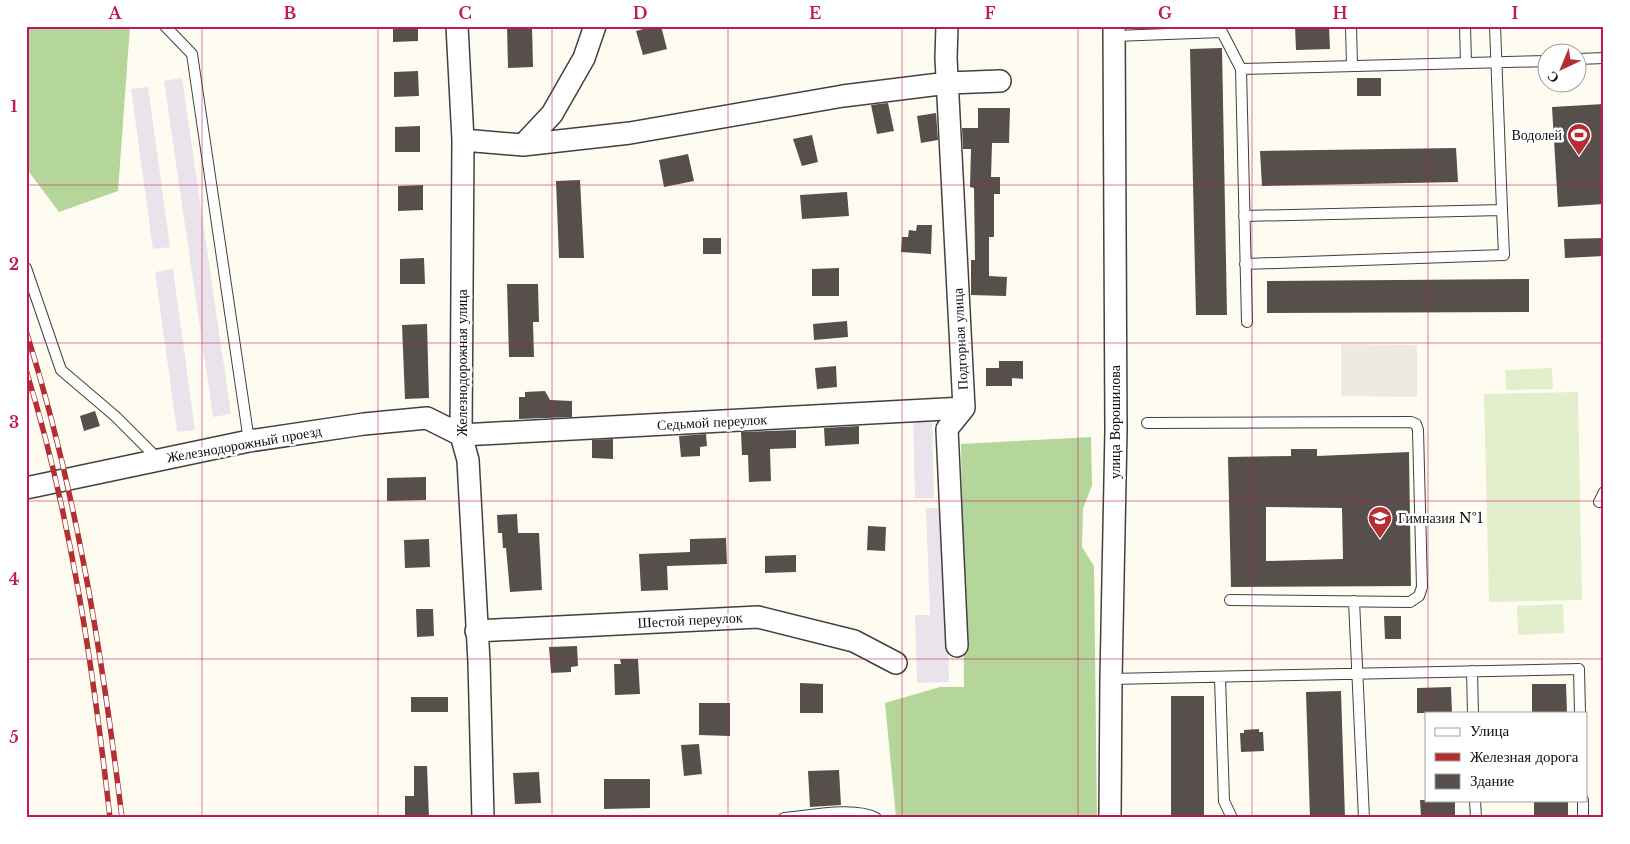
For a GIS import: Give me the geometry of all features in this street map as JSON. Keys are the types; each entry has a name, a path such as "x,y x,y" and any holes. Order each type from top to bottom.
{"street":[{"name":"Железнодорожная улица","path":"457,26 463,140 461,435 468,460 483,818"},
{"path":"523,146 552,114 584,58 595,26"},
{"name":"Подгорная улица","path":"947,26 948,83 964,408 947,429 957,646"},
{"name":"улица Ворошилова","path":"1110,818 1116,430 1114,31"},
{"path":"463,140 523,146 630,133 843,96 948,83 1000,81"},
{"name":"Седьмой переулок","path":"461,435 964,408"},
{"name":"Железнодорожный проезд","path":"26,488 249,441 364,424 427,418 461,435"},
{"name":"Шестой переулок","path":"476,631 758,617 854,641 896,663"}],"lane":[{"path":"165,26 192,54 249,441"},
{"path":"942,26 955,239"},
{"path":"1351,26 1352,65"},
{"path":"1465,26 1466,63"},
{"path":"1245,264 1504,255 1494,26"},
{"path":"1114,31 1222,32 1240,69 1247,322"},
{"path":"1588,59 1604,58"},
{"path":"1240,69 1538,62"},
{"path":"1244,216 1502,210"},
{"path":"26,268 61,370 115,416 159,460"},
{"path":"1148,423 1411,422 1416,424 1418,430 1422,587 1419,596 1410,602 1230,600"},
{"path":"1599,502 1604,492"},
{"path":"1354,601 1364,818"},
{"path":"1111,679 1220,678 1357,672 1579,669 1580,712"},
{"path":"1472,671 1473,712"},
{"path":"1220,678 1224,801 1232,818"},
{"path":"1475,802 1476,818"},
{"path":"1583,802 1583,818"},
{"path":"784,818 852,812 867,813 876,818"}],"shaded area":[{"path":"182,78 231,414 213,417 164,81"},
{"path":"148,87 170,247 153,249 131,89"},
{"path":"173,269 195,430 177,432 155,272"},
{"path":"1341,344 1417,345 1417,397 1341,396"},
{"path":"913,416 932,416 934,498 915,498"},
{"path":"926,508 944,508 949,682 917,683 915,615 930,615"}],"green space":[{"path":"26,26 130,26 118,191 59,212 26,168"},
{"path":"1552,368 1553,389 1506,390 1505,370"},
{"path":"1578,392 1582,600 1489,602 1484,394"},
{"path":"1091,437 1092,485 1083,509 1082,547 1094,566 1097,818 896,818 885,703 940,687 964,687 961,444"},
{"path":"1563,604 1564,633 1518,635 1517,606"}],"building":[{"path":"393,26 418,26 418,41 393,42"},
{"path":"507,26 532,26 533,67 508,68"},
{"path":"661,26 667,49 643,55 636,31"},
{"path":"1295,26 1329,26 1330,49 1296,50"},
{"path":"1222,48 1227,315 1196,315 1190,49"},
{"path":"418,71 419,96 394,97 394,72"},
{"path":"1357,78 1381,78 1381,96 1357,96"},
{"path":"888,103 894,131 877,134 871,105"},
{"name":"Водолей","path":"1604,104 1604,204 1558,207 1552,107"},
{"path":"978,108 1010,108 1009,143 992,143 991,177 1000,177 1000,194 994,194 994,237 989,237 989,276 1007,277 1006,296 971,295 971,260 975,260 974,188 970,187 971,149 963,149 962,128 978,128"},
{"path":"936,113 938,140 921,143 917,116"},
{"path":"420,126 420,152 395,152 395,127"},
{"path":"812,135 818,162 802,166 793,139"},
{"path":"1456,148 1458,182 1262,186 1260,151"},
{"path":"688,154 694,181 664,187 659,160"},
{"path":"580,180 584,258 559,258 556,181"},
{"path":"423,185 423,210 398,211 398,186"},
{"path":"847,192 849,216 802,219 800,195"},
{"path":"917,225 932,225 931,254 901,252 902,237 908,237 909,230 916,231"},
{"path":"703,238 721,238 721,254 703,254"},
{"path":"1604,238 1604,256 1565,258 1564,239"},
{"path":"424,258 425,284 400,284 400,259"},
{"path":"839,268 839,296 812,296 812,269"},
{"path":"1529,279 1529,312 1267,313 1267,281"},
{"path":"507,284 538,284 539,322 533,322 534,357 509,357"},
{"path":"847,321 848,337 814,340 813,324"},
{"path":"427,324 429,398 405,399 402,325"},
{"path":"999,361 1023,361 1023,379 1012,378 1012,386 986,386 986,368 999,368"},
{"path":"836,366 837,387 817,389 815,368"},
{"path":"545,391 550,400 572,401 572,417 519,419 519,397 525,397 525,392"},
{"path":"95,411 100,426 84,431 80,416"},
{"path":"859,426 859,444 825,446 824,428"},
{"path":"796,430 796,448 770,449 771,481 749,482 748,455 742,455 741,432"},
{"path":"706,434 707,446 700,447 700,456 681,457 679,436"},
{"path":"613,439 613,459 592,458 592,440"},
{"path":"1291,449 1317,449 1317,456 1409,452 1411,586 1231,587 1228,457 1291,456","holes":["1266,507 1342,508 1343,559 1266,561"]},
{"path":"426,477 426,500 387,501 387,478"},
{"path":"517,514 518,533 539,533 542,590 510,592 506,548 503,548 502,533 498,533 497,515"},
{"path":"868,526 886,527 885,551 867,550"},
{"path":"726,538 727,564 667,566 668,590 641,591 639,554 690,552 690,539"},
{"path":"429,539 430,567 405,568 404,540"},
{"path":"796,555 796,572 765,573 765,556"},
{"path":"416,609 433,609 434,636 417,637"},
{"path":"1384,616 1401,616 1401,639 1385,639"},
{"path":"577,646 578,666 571,667 571,672 551,673 549,647"},
{"path":"620,659 638,659 640,694 615,695 614,664 621,664"},
{"path":"800,683 823,684 823,713 800,713"},
{"path":"1532,684 1566,684 1567,712 1532,712"},
{"path":"1451,687 1452,712 1417,713 1417,688"},
{"path":"1341,691 1345,818 1310,818 1306,692"},
{"path":"1171,696 1204,696 1204,816 1171,816"},
{"path":"411,697 448,697 448,712 411,712"},
{"path":"699,703 730,703 730,736 699,735"},
{"path":"1259,729 1259,732 1263,732 1264,751 1241,752 1240,733 1244,733 1244,730"},
{"path":"699,744 702,774 684,776 681,745"},
{"path":"414,766 427,766 429,818 405,818 405,796 414,796"},
{"path":"839,770 841,805 810,807 808,771"},
{"path":"539,772 541,803 515,804 513,773"},
{"path":"604,779 650,779 650,808 604,809"},
{"path":"1420,800 1425,800 1425,802 1455,802 1455,818 1421,818"},
{"path":"1534,802 1568,802 1568,818 1534,818"}],"railway":[{"path":"26,331 44,391 73,511 106,695 122,818"},
{"path":"26,370 56,480 68,536 88,648 110,818"}],"place":[{"name":"Водолей","path":"1579,156"},
{"name":"Гимназия №1","path":"1380,539"}]}
